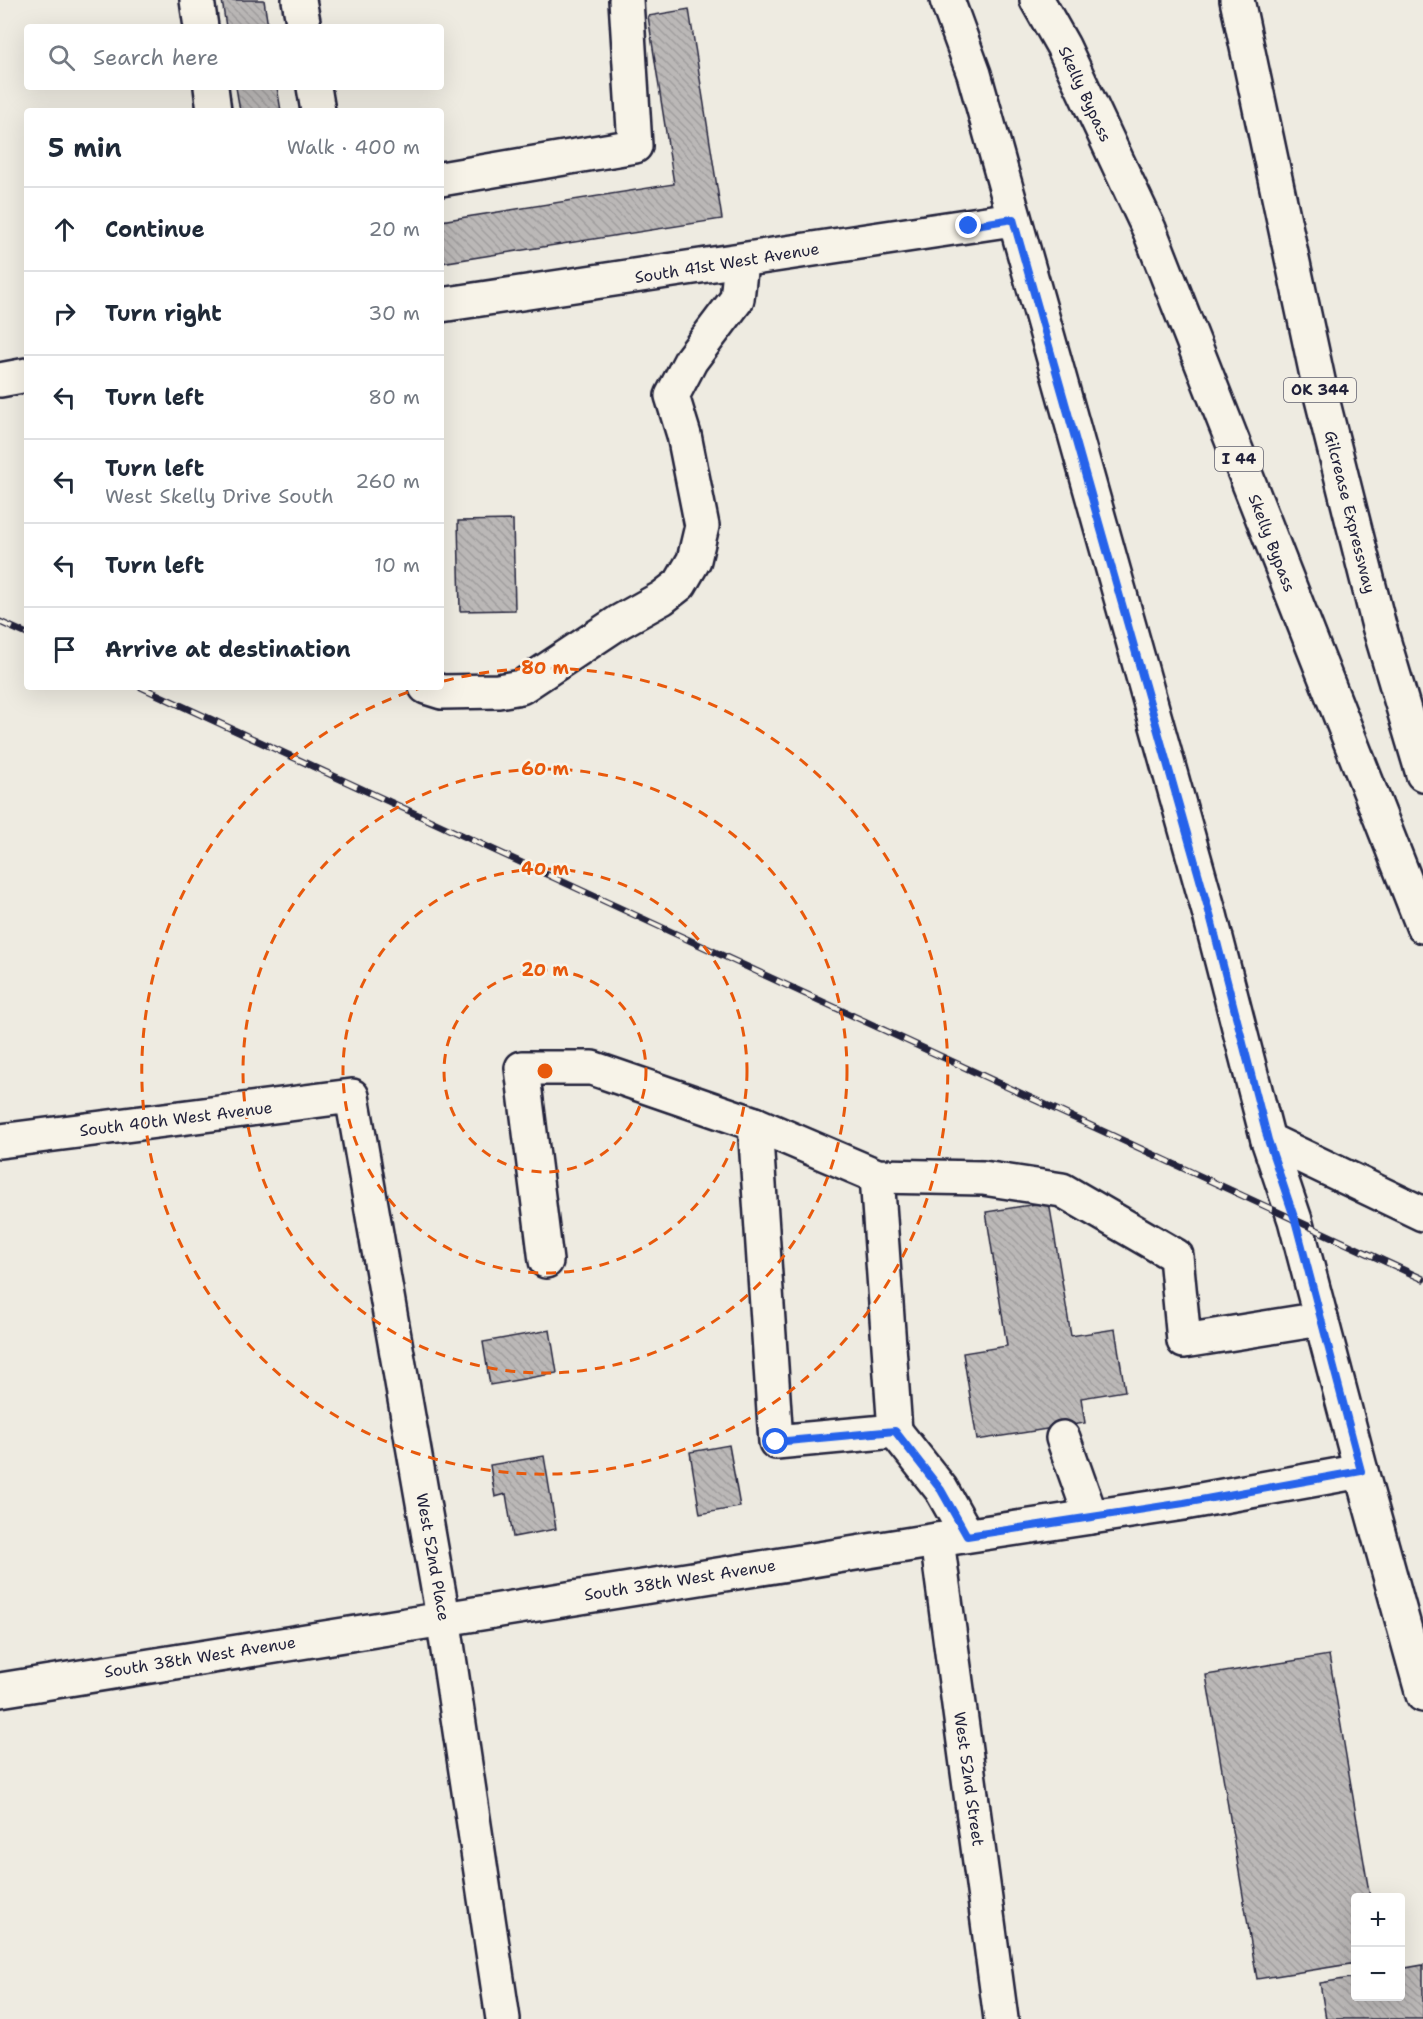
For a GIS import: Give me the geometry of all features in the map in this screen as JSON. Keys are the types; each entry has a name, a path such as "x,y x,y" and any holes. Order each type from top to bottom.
{"main road":[{"path":"197,0 201,24"},
{"path":"299,0 303,24"},
{"path":"444,178 635,146 626,0"},
{"path":"947,0 974,74 1210,915 1268,1140 1295,1220 1423,1695"},
{"name":"Skelly Bypass","path":"1037,0 1063,46 1149,229 1423,926"},
{"name":"Gilcrease Expressway","path":"1237,0 1322,399 1379,626 1423,774"},
{"path":"211,90 214,108"},
{"path":"314,90 318,108"},
{"name":"South 41st West Avenue","path":"444,306 1013,219"},
{"path":"436,690 442,692 498,691 521,687 681,584 694,560 702,526 684,435 672,396 691,360 737,299 741,262"},
{"path":"0,380 24,376"},
{"path":"546,1261 522,1068 592,1068 755,1124 877,1176 983,1178 1062,1190 1176,1256 1184,1341 1321,1318"},
{"name":"South 40th West Avenue","path":"0,1141 352,1096"},
{"name":"West 52nd Place","path":"352,1096 443,1617 503,2019"},
{"path":"755,1124 776,1442 895,1431"},
{"path":"1268,1140 1423,1214"},
{"path":"877,1176 895,1431 941,1490 952,1538"},
{"path":"1063,1438 1090,1517"},
{"name":"South 38th West Avenue","path":"0,1690 443,1617 1184,1503 1361,1471"},
{"name":"West 52nd Street","path":"952,1538 1001,2019"}],"building":[{"path":"222,0 264,0 268,24 226,24"},
{"path":"689,9 722,219 444,263 444,221 674,184 648,16"},
{"path":"236,90 278,90 280,108 240,108"},
{"path":"513,520 515,610 460,611 458,521"},
{"path":"1049,1202 1071,1336 1115,1329 1125,1391 1081,1398 1085,1423 977,1440 963,1353 1007,1346 986,1212"},
{"path":"550,1330 557,1373 490,1385 483,1342"},
{"path":"729,1445 740,1507 700,1514 690,1452"},
{"path":"544,1456 556,1529 513,1537 506,1494 495,1497 490,1465"},
{"path":"1329,1655 1369,1893 1351,1893 1351,1964 1257,1979 1206,1675"},
{"path":"1423,1965 1423,2019 1326,2019 1320,1983 1351,1978 1351,2001 1405,2001 1405,1968"}],"railway":[{"path":"0,622 24,633"},
{"path":"147,690 1423,1279"}],"route":[{"path":"776,1442 895,1431 941,1490 967,1536 1184,1503 1361,1471 1295,1220 1268,1140 1210,915 1013,219 969,226"}]}
